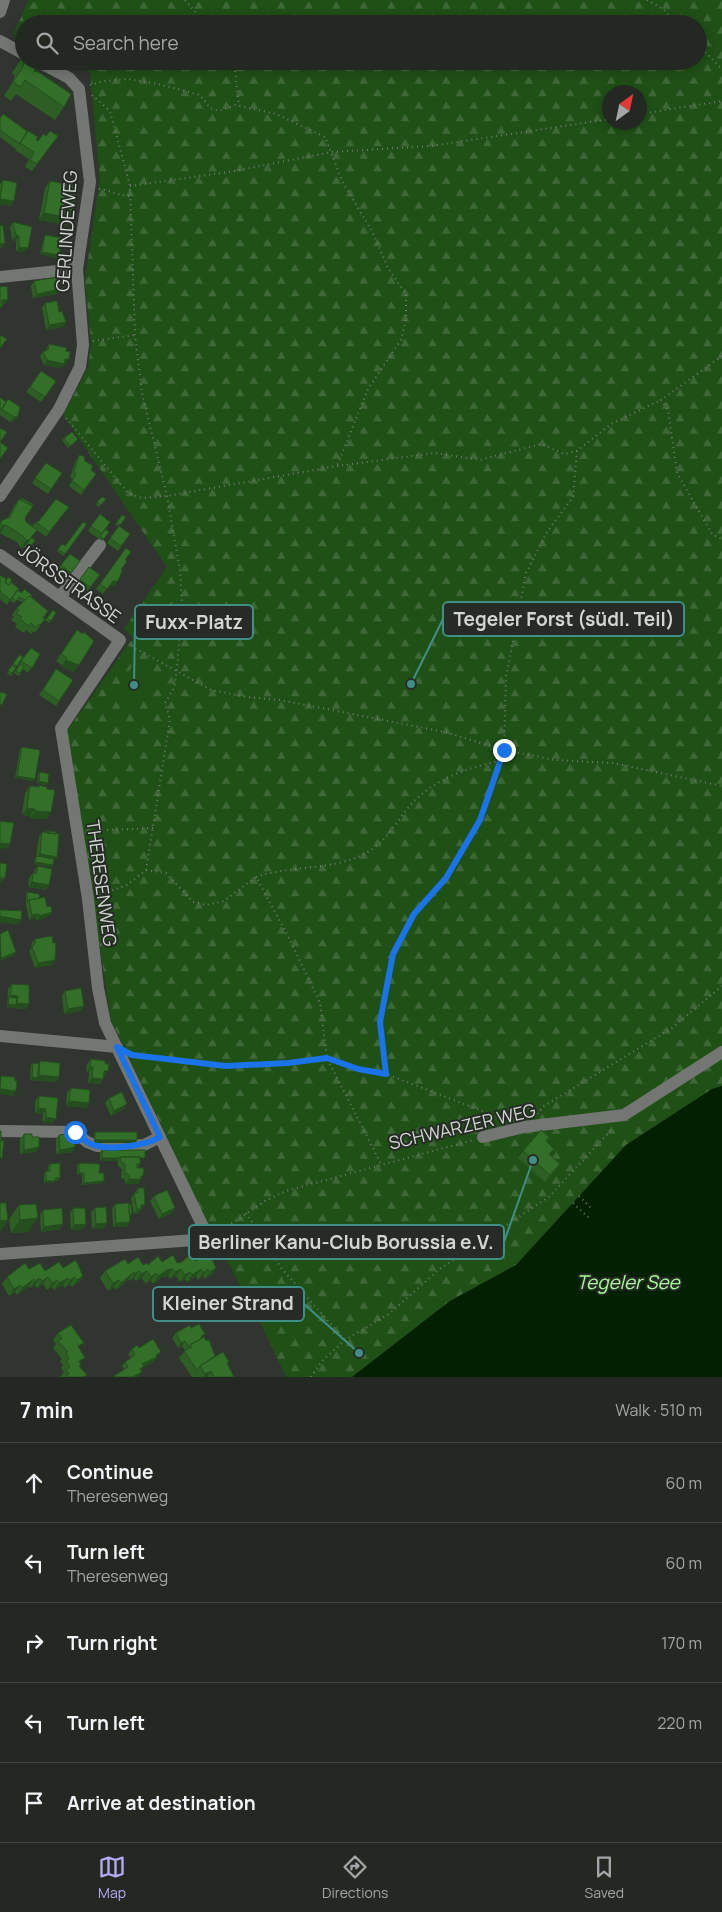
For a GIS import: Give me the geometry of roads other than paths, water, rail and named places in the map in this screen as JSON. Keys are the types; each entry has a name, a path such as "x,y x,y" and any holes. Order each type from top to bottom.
{"street":[{"path":"0,12 4,0"},
{"path":"0,41 15,49"},
{"name":"GERLINDEWEG","path":"0,496 58,410 80,367 83,345 77,269 89,188 78,89 69,78 54,70"},
{"path":"0,277 77,269"},
{"path":"60,597 100,544"},
{"name":"JÖRSSTRASSE","path":"0,555 120,640"},
{"name":"THERESENWEG","path":"0,1254 209,1239 106,1023 98,988 88,899 61,728 120,640"},
{"path":"0,1036 117,1047"},
{"name":"SCHWARZER WEG","path":"483,1137 524,1127 615,1116 630,1112 722,1052"},
{"path":"0,1131 75,1132 86,1142 97,1146 144,1145 160,1137"}],"water":[{"name":"Tegeler See","path":"722,1086 722,1377 352,1377 450,1301 516,1265 626,1145 712,1089"}],"place":[{"name":"Tegeler Forst (südl. Teil)","path":"411,684"},
{"name":"Fuxx-Platz","path":"134,685"},
{"name":"Berliner Kanu-Club Borussia e.V.","path":"533,1160"},
{"name":"Kleiner Strand","path":"359,1353"}]}
